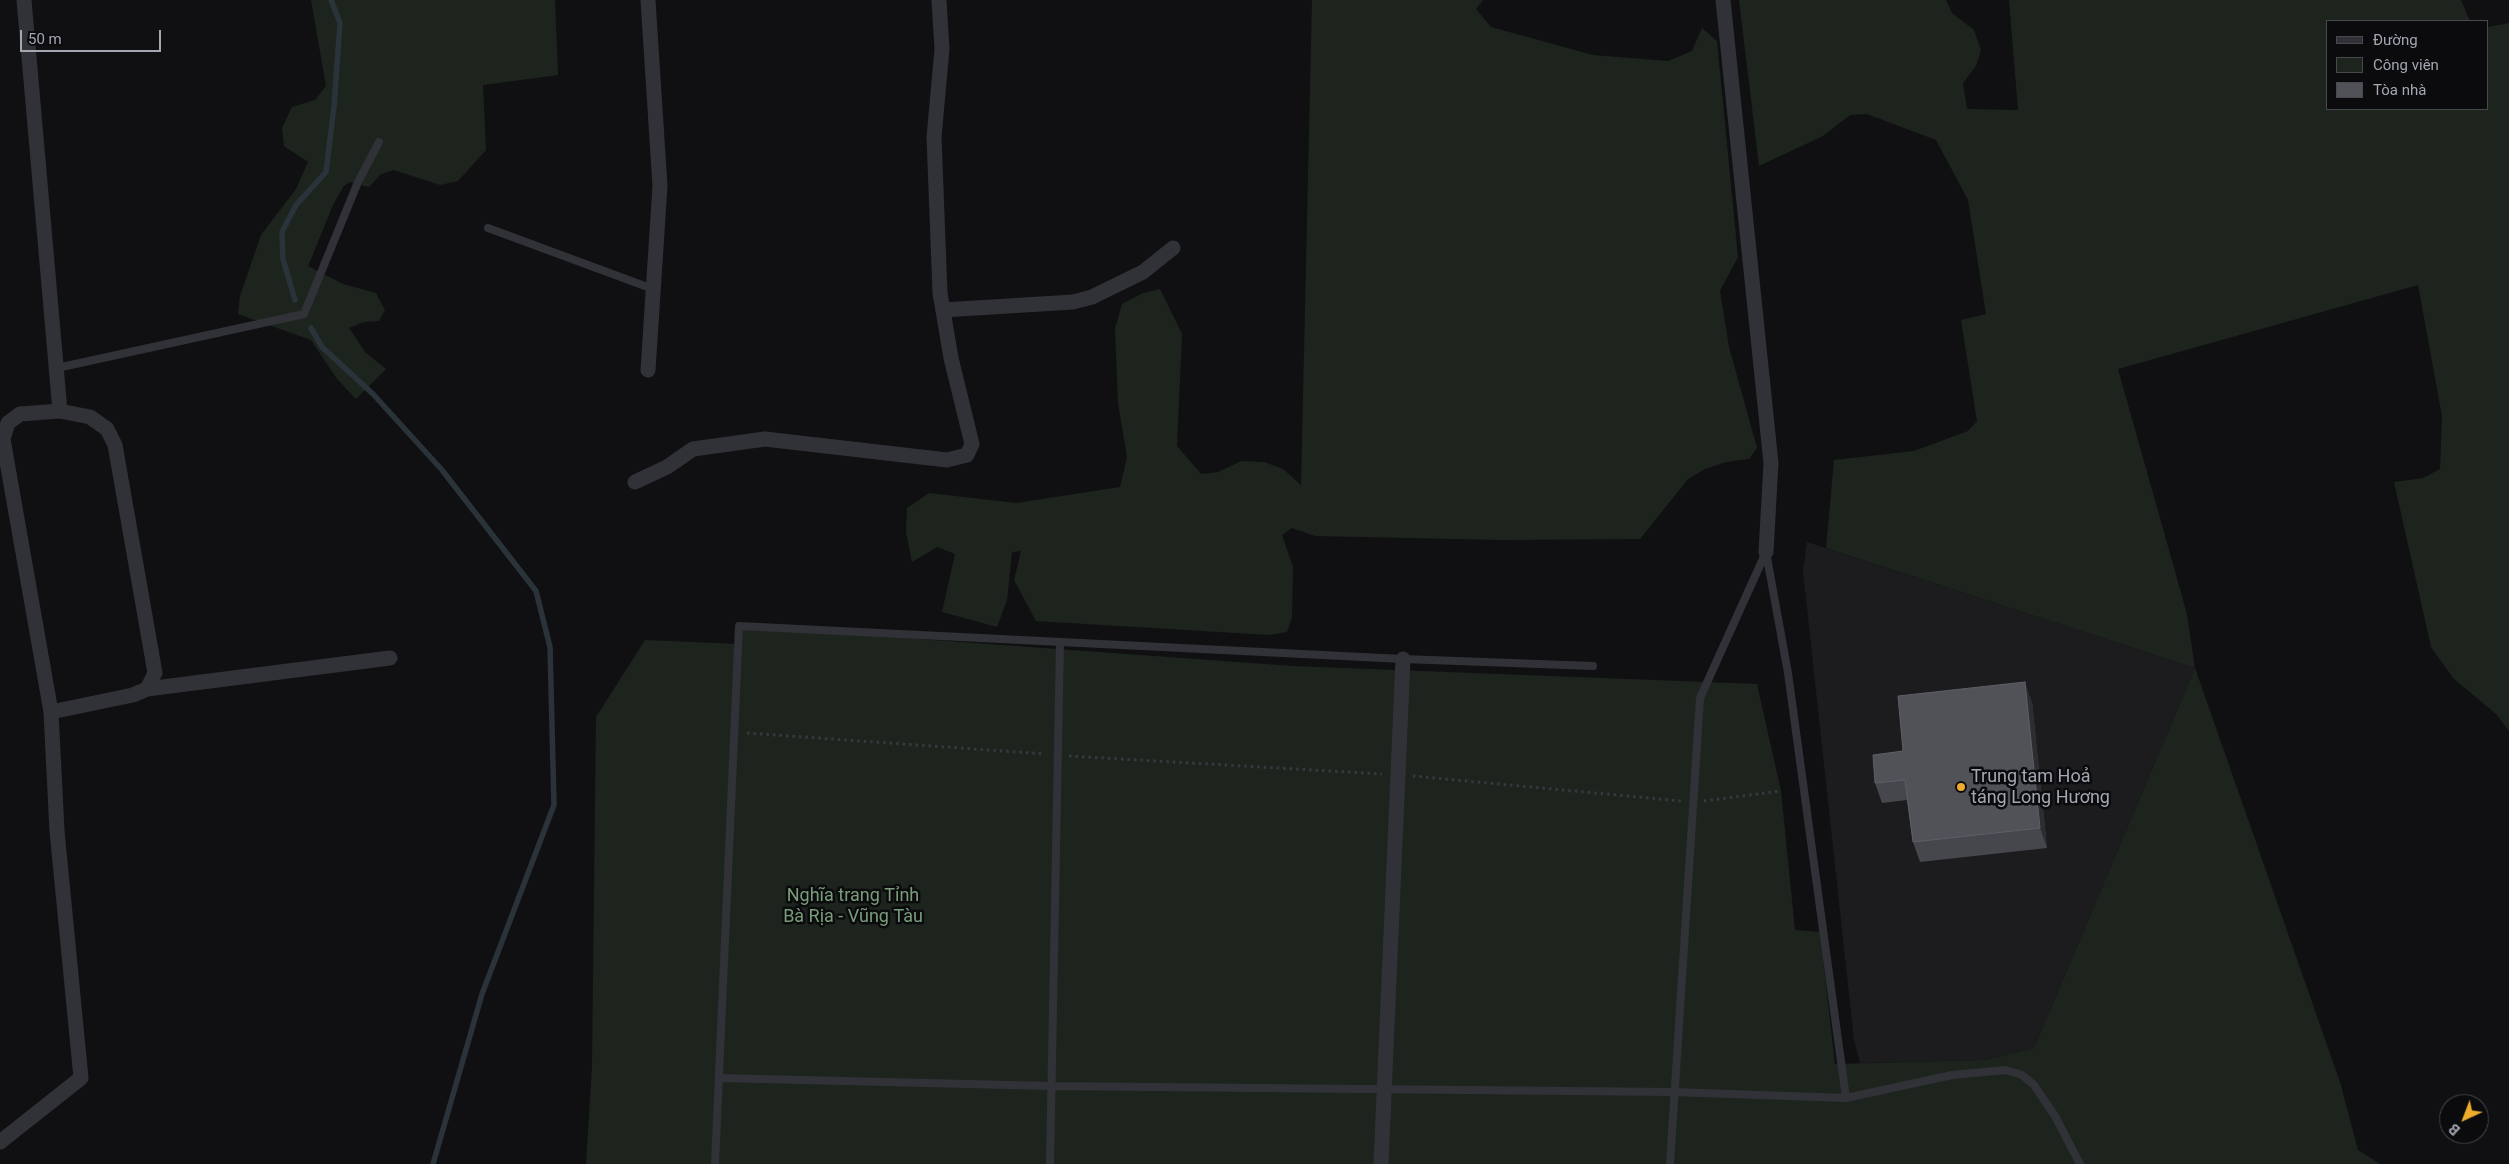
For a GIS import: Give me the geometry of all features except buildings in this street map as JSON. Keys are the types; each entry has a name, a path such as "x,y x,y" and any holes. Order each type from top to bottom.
{"street":[{"path":"24,0 60,411"},
{"path":"648,0 660,186 648,370"},
{"path":"635,482 667,467 693,449 765,439 947,460 966,456 972,444 951,358 940,293 934,137 942,49 939,0"},
{"path":"1723,0 1771,463 1766,552"},
{"path":"943,310 1073,302 1092,297 1143,272 1173,248"},
{"path":"0,1142 81,1078 57,831 51,712 3,440 8,423 20,414 60,411 90,417 106,429 115,445 155,673 147,690"},
{"path":"51,712 133,695 147,690 390,658"},
{"path":"1381,1164 1403,659"}],"lane":[{"path":"57,368 304,314 358,182 379,142"},
{"path":"488,228 653,289"},
{"path":"1670,1164 1673,1092 1700,698 1766,552"},
{"path":"1766,552 1788,674 1846,1098"},
{"path":"715,1164 739,626 1403,659 1593,666"},
{"path":"1050,1164 1060,642"},
{"path":"719,1078 1051,1086 1673,1092 1846,1098 1952,1075 2006,1070 2022,1076 2034,1085 2055,1116 2080,1164"}],"path":[{"path":"735,732 1058,755 1398,774 1693,802 1781,791"}],"shaded area":[{"path":"1807,542 2195,668 2034,1048 1985,1060 1860,1063 1854,1040 1803,571"}],"green space":[{"path":"311,0 555,0 558,75 483,85 486,150 458,181 440,185 394,170 381,174 369,187 350,182 344,186 334,203 308,266 343,284 376,293 385,310 379,321 364,322 349,328 366,353 386,369 356,399 337,379 311,340 238,314 240,296 261,235 296,189 308,162 284,146 282,128 292,107 315,100 326,86"},
{"path":"1312,0 1483,0 1476,9 1491,27 1593,55 1668,61 1692,51 1702,28 1717,41 1738,257 1720,291 1729,347 1757,448 1749,459 1726,462 1705,469 1688,479 1640,539 1503,540 1315,536 1292,528 1282,535 1293,567 1292,617 1287,632 1269,635 1036,621 1014,580 1021,551 1012,552 1007,600 997,627 942,612 955,554 937,547 912,562 906,532 907,508 929,493 1016,503 1120,487 1127,457 1118,403 1115,329 1122,304 1143,293 1160,289 1182,334 1177,446 1201,474 1218,472 1241,461 1264,462 1283,469 1301,485"},
{"path":"1739,0 1946,0 1952,13 1974,30 1981,50 1976,66 1963,83 1967,109 2018,110 2009,0 2461,0 2470,20 2326,20 2326,110 2489,110 2489,27 2509,23 2509,731 2496,714 2453,678 2431,647 2394,482 2423,478 2440,469 2442,416 2418,285 2118,369 2187,614 2195,668 1826,548 1834,460 1914,451 1968,431 1977,421 1961,320 1986,314 1968,200 1936,140 1867,114 1850,115 1823,136 1759,166"},
{"name":"Nghĩa trang Tỉnh Bà Rịa - Vũng Tàu","path":"739,626 1293,666 1757,684 1781,791 1795,930 1820,932 1835,1064 1985,1060 2034,1048 2195,668 2340,1082 2358,1150 2380,1164 586,1164 592,1066 596,717 645,640 738,644"}],"waterway":[{"path":"295,300 283,259 282,232 296,205 326,172 334,106 340,23 331,0"},
{"path":"311,328 322,347 373,394 442,470 536,591 550,647 554,805 482,994 433,1164"}],"place":[{"name":"Trung tam Hoả táng Long Hương","path":"1961,787"}]}
